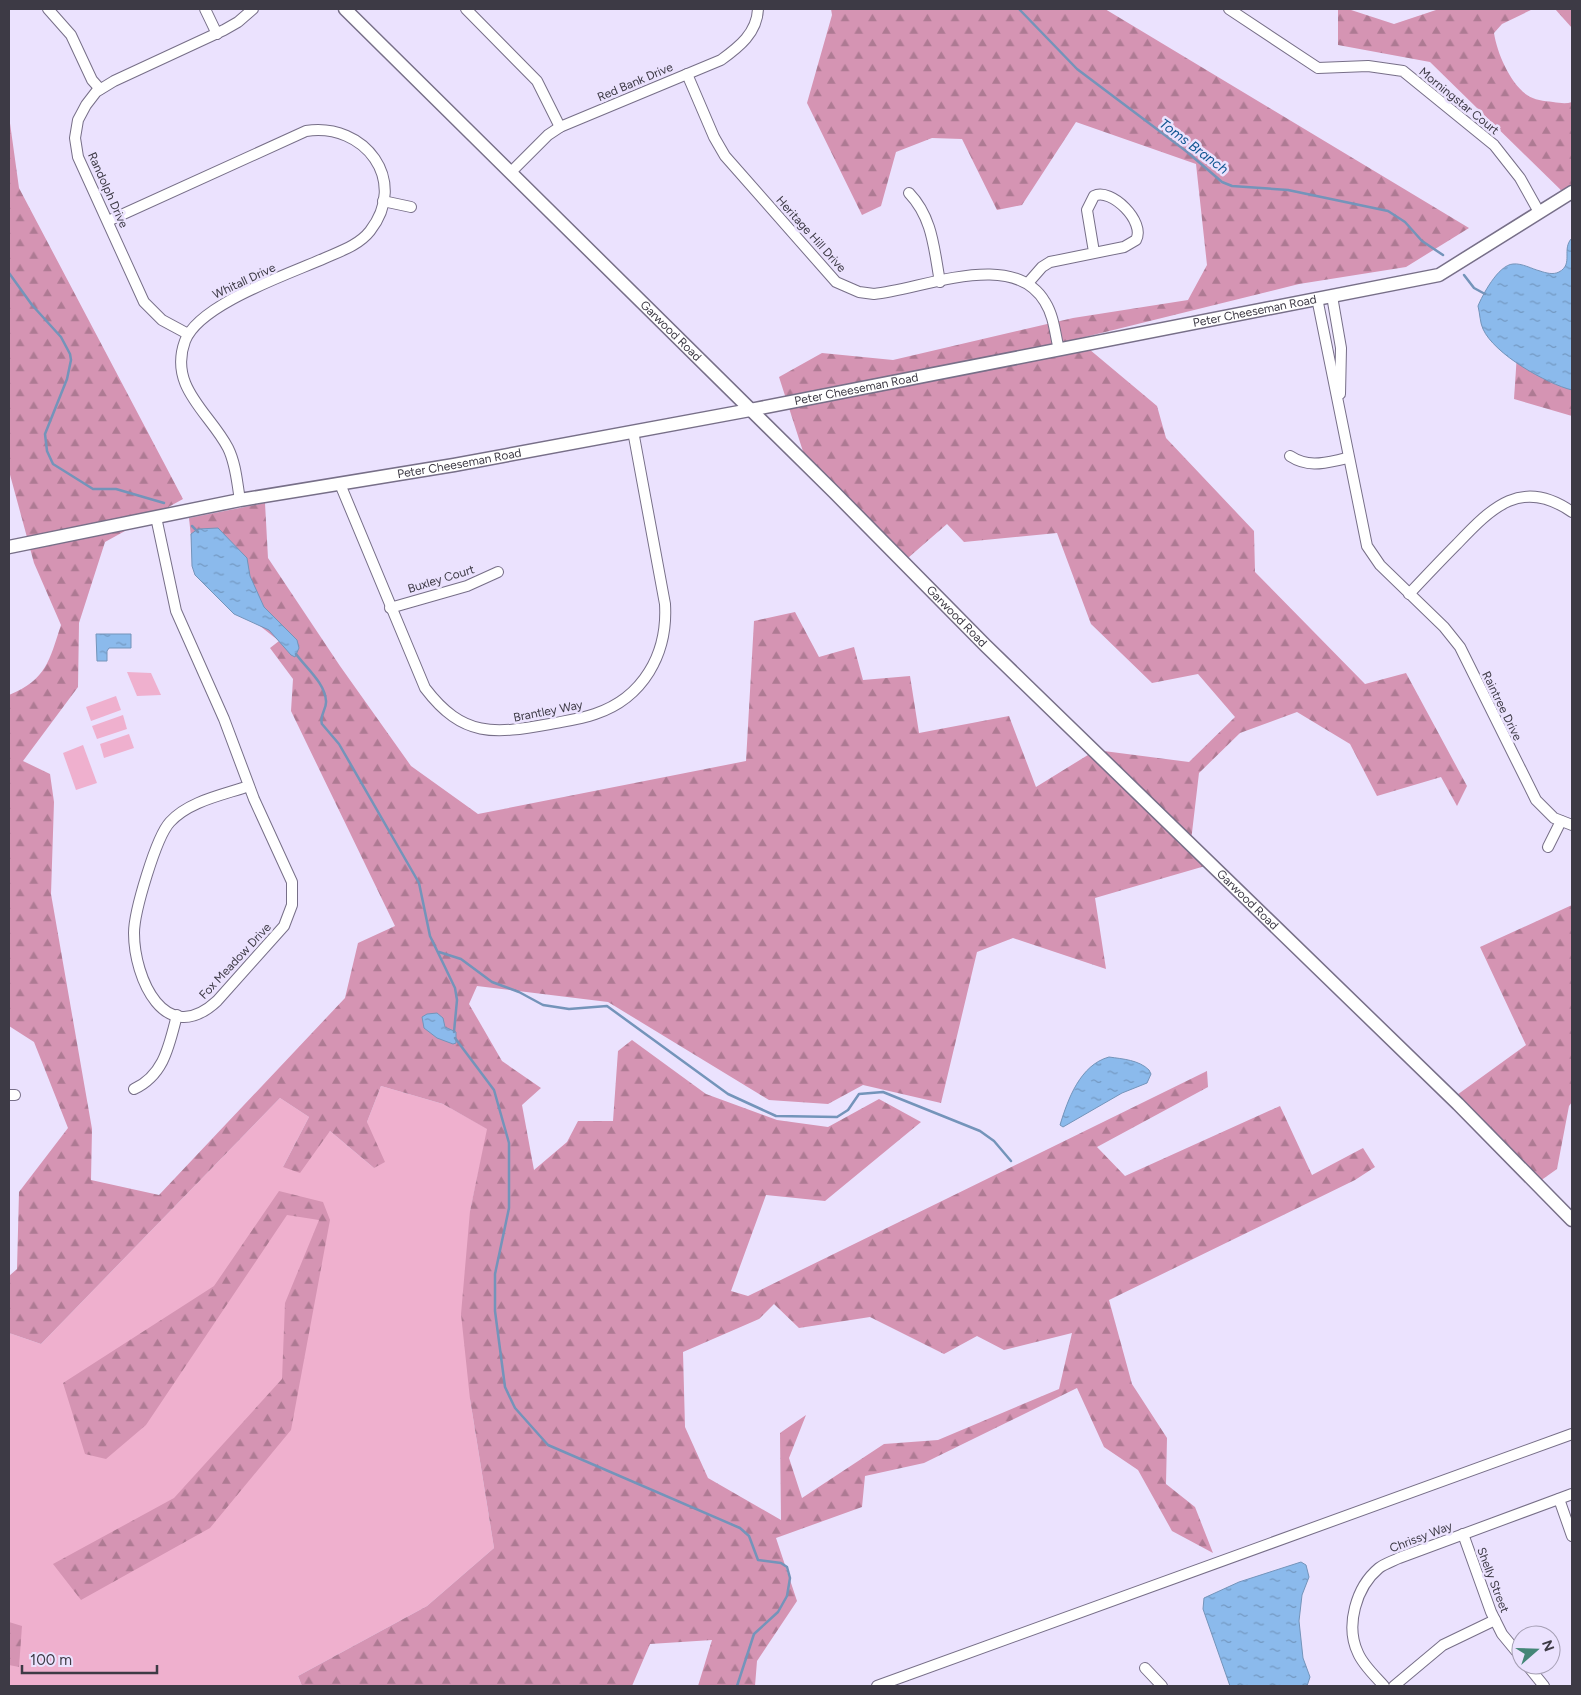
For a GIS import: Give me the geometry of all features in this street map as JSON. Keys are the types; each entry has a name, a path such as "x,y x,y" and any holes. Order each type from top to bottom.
{"street":[{"path":"48,9 71,35 92,80 100,89"},
{"path":"205,9 217,34"},
{"name":"Randolph Drive","path":"188,334 162,320 144,302 78,157 76,144 80,115 89,99 100,89 217,34 238,22 253,9"},
{"name":"Garwood Road","path":"345,9 985,645 1570,1213"},
{"path":"466,9 537,80 560,127"},
{"name":"Red Bank Drive","path":"511,172 560,127 720,60 740,47 752,32 758,9"},
{"name":"Morningstar Court","path":"1229,9 1318,68 1368,66 1403,71 1494,145 1520,178 1539,212"},
{"name":"Heritage Hill Drive","path":"687,74 714,138 725,156 832,279 854,291 874,294 993,273 1012,276 1028,284 1038,292 1048,308 1059,350"},
{"name":"Whitall Drive","path":"108,221 288,138 316,130 341,132 364,145 381,170 384,189 383,201 374,225 359,241 214,309 201,318 188,334 181,360 186,387 228,448 234,465 240,500"},
{"name":"Peter Cheeseman Road","path":"9,547 240,500 340,484 750,410 1438,275 1572,192"},
{"path":"909,194 923,210 929,224 940,282"},
{"path":"1028,284 1037,272 1050,262 1124,247 1133,243 1138,236 1137,222 1113,197 1105,194 1094,196 1087,210 1094,252"},
{"path":"383,201 412,207"},
{"name":"Raintree Drive","path":"1332,296 1341,348 1342,422"},
{"name":"Raintree Drive","path":"1317,298 1366,546 1380,565 1444,627 1460,647 1530,792 1542,808 1560,821 1572,825"},
{"name":"Brantley Way","path":"340,484 390,608 425,688 447,713 470,726 496,731 514,731 594,715 626,698 645,680 661,648 666,623 665,604 633,431"},
{"path":"1290,456 1300,462 1313,465 1348,458"},
{"path":"1409,594 1478,522 1500,504 1517,498 1541,497 1558,502 1572,512"},
{"name":"Fox Meadow Drive","path":"156,517 176,611 224,719 249,786 292,882 294,897 291,913 279,933 212,1006 199,1013 177,1016"},
{"name":"Buxley Court","path":"390,608 467,586 498,572"},
{"path":"134,1089 149,1081 159,1068 167,1053 177,1016 158,1006 150,997 145,986 134,940 134,922 160,840 170,822 200,803 249,786"},
{"path":"1548,847 1560,821"},
{"path":"877,1686 1572,1434"},
{"name":"Chrissy Way","path":"1384,1686 1359,1655 1354,1642 1352,1624 1356,1605 1364,1585 1379,1568 1392,1561 1462,1534 1572,1494"},
{"path":"1559,1499 1572,1536"},
{"name":"Shelly Street","path":"1462,1534 1495,1620 1502,1634 1511,1645"},
{"path":"1394,1686 1443,1645 1495,1620"},
{"path":"1145,1668 1162,1686"}],"shaded area":[{"path":"127,672 151,673 161,695 137,696"},
{"path":"116,696 121,710 91,721 86,707"},
{"path":"123,715 127,729 97,739 92,726"},
{"path":"129,734 134,748 104,758 100,744"},
{"path":"83,745 97,783 76,790 63,753"},
{"path":"381,1086 443,1104 488,1129 470,1211 470,1399 494,1548 427,1606 298,1676 302,1686 9,1686 9,1333 41,1344 280,1098 309,1117 283,1167 330,1131 374,1168 367,1122"}],"green space":[{"path":"831,9 1105,9 1469,228 1406,267 1299,284 1077,339 1157,406 1166,438 1254,531 1255,572 1365,684 1406,673 1467,786 1457,806 1441,777 1377,796 1350,744 1297,712 1240,733 1199,773 1191,841 1212,864 1095,898 1106,969 1013,938 977,952 941,1103 863,1085 828,1104 769,1100 608,1002 477,986 469,1004 502,1061 541,1088 522,1105 534,1170 567,1142 578,1121 613,1121 618,1051 632,1040 706,1094 777,1120 828,1127 879,1099 921,1122 825,1201 766,1195 731,1291 748,1296 1207,1071 1208,1087 1097,1147 1125,1176 1280,1106 1312,1175 1363,1148 1375,1167 1355,1180 1109,1300 1132,1384 1167,1438 1166,1484 1195,1507 1213,1553 1172,1531 1138,1470 1104,1447 1077,1388 924,1463 865,1476 862,1507 776,1538 797,1601 757,1661 755,1686 698,1686 712,1640 650,1644 632,1686 302,1686 298,1676 427,1606 494,1548 470,1399 461,1314 470,1211 487,1129 443,1104 381,1086 367,1122 385,1162 374,1168 330,1131 300,1173 283,1167 309,1117 280,1098 41,1344 9,1333 9,1276 17,1269 19,1192 68,1128 34,1042 9,1026 9,695 22,689 45,668 61,625 34,563 9,471 9,116 19,188 183,499 105,542 79,623 78,687 23,761 50,774 54,802 51,894 92,1129 91,1180 159,1195 345,998 358,943 395,926 291,711 293,679 270,648 279,641 195,575 189,518 265,503 268,558 340,666 411,766 478,814 746,761 754,621 795,612 819,657 854,647 863,680 910,676 919,733 1009,716 1036,787 1096,750 1189,762 1235,717 1198,674 1152,683 1091,624 1057,533 964,542 947,524 901,564 809,470 779,377 822,353 893,360 1073,318 1188,300 1207,265 1196,164 1076,122 1022,205 997,210 962,139 932,138 896,152 881,206 862,215 807,103 832,15","holes":["774,1304 799,1328 870,1317 944,1354 977,1336 1004,1350 1072,1333 1059,1389 938,1440 884,1444 802,1498 789,1458 806,1415 780,1433 781,1520 708,1478 685,1427 683,1352 759,1319"]},
{"path":"1338,9 1348,9 1394,24 1439,9 1533,9 1502,24 1494,33 1505,67 1521,90 1533,98 1543,101 1572,102 1572,193 1567,196 1430,62 1338,45"},
{"path":"1555,9 1572,9 1572,28"},
{"path":"1517,354 1572,387 1572,416 1514,399"},
{"path":"1572,905 1572,1102 1569,1106 1557,1169 1533,1186 1450,1100 1526,1045 1480,947"},
{"path":"279,1191 323,1202 330,1220 291,1430 210,1528 81,1600 53,1564 174,1498 282,1379 285,1303 319,1220 287,1215 146,1425 106,1459 85,1454 63,1383 214,1286"},
{"path":"9,1622 22,1626 19,1667 9,1665"}],"water":[{"path":"1572,238 1572,390 1536,375 1509,358 1489,339 1483,329 1478,306 1496,275 1507,266 1516,264 1547,273 1559,272 1566,265 1567,247"},
{"path":"218,528 247,558 250,576 264,607 297,640 299,648 295,657 269,630 234,614 195,575 192,566 191,534 198,529"},
{"path":"96,634 131,634 131,648 109,648 107,651 107,661 97,661"},
{"path":"437,1013 443,1018 445,1027 456,1032 456,1043 453,1044 437,1038 424,1028 422,1017 427,1014"},
{"path":"1109,1057 1130,1060 1145,1067 1151,1074 1147,1083 1122,1093 1063,1127 1060,1125 1071,1094 1083,1075 1090,1067"},
{"path":"1301,1562 1306,1565 1309,1577 1302,1595 1299,1621 1303,1658 1310,1677 1307,1686 1230,1686 1203,1609 1204,1598 1239,1582"}],"waterway":[{"name":"Toms Branch","path":"1019,9 1077,69 1186,151 1222,182 1232,186 1288,190 1388,211 1405,222 1422,241 1443,255"},
{"path":"9,273 32,305 61,337 70,354 71,360 67,379 45,434 47,451 53,464 93,489 116,489 164,503"},
{"name":"Toms Branch","path":"1464,275 1474,288 1485,294"},
{"path":"192,526 198,532"},
{"path":"296,654 319,682 325,694 326,704 321,721 322,724 339,744 419,883 430,936 455,988 457,1000 454,1032"},
{"path":"439,952 461,959 492,982 519,992 543,1005 569,1009 607,1006 728,1094 776,1116 837,1117 848,1110 859,1094 883,1092 980,1131 994,1141 1011,1161"},
{"path":"455,1038 494,1090 509,1143 509,1208 495,1274 495,1311 505,1387 515,1408 548,1445 740,1528 749,1536 758,1560 781,1563 787,1567 790,1578 787,1596 778,1612 754,1634 737,1686"}]}
